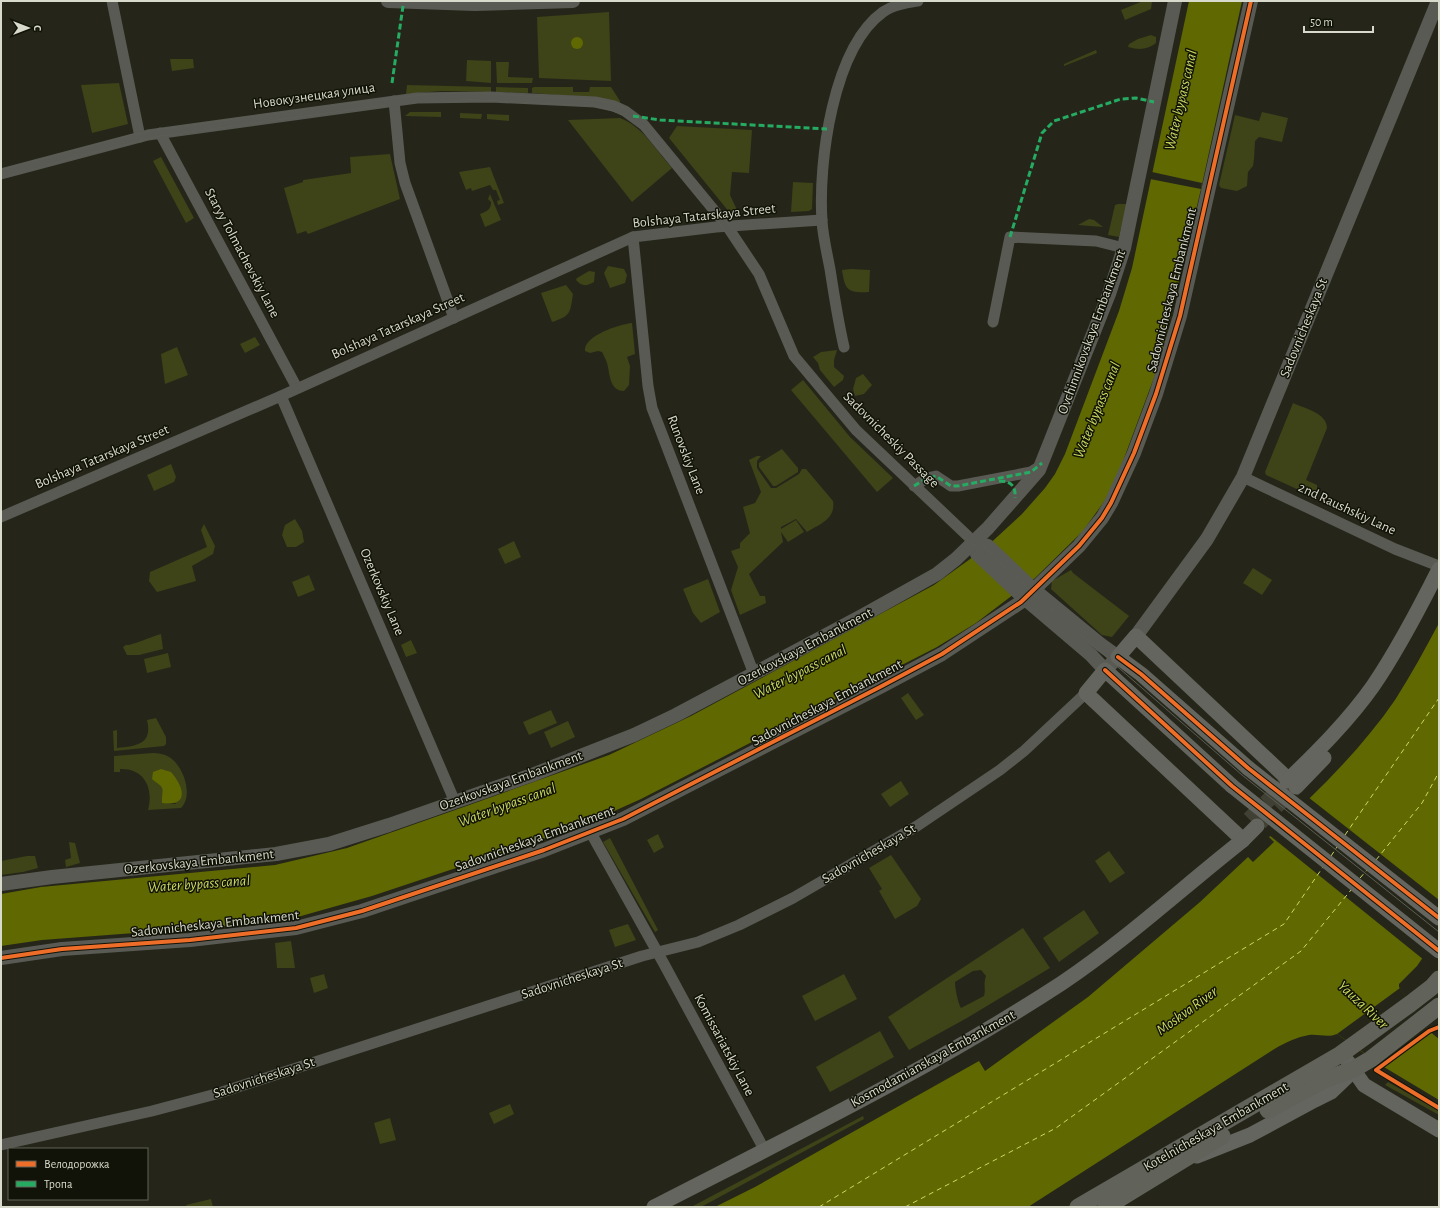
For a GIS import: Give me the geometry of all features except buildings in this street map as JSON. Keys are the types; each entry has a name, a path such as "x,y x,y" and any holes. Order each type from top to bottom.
{"main road":[{"path":"1291,782 1341,725 1373,685 1420,606 1439,568"},
{"path":"1291,782 1349,731 1366,710 1397,663 1439,589"},
{"path":"1291,782 1136,636 1118,657 1141,674 1248,768 1439,918"},
{"path":"1239,837 1086,693 1105,670 1232,786 1439,951"},
{"name":"Kosmodamianskaya Embankment","path":"654,1207 765,1151 912,1071 1016,1012 1115,945 1192,880 1253,823"},
{"name":"Kotelnicheskaya Embankment","path":"1078,1207 1348,1050 1410,1004 1437,987"},
{"name":"Kotelnicheskaya Embankment","path":"1106,1207 1183,1161 1234,1128 1324,1080 1354,1069 1371,1058 1439,1006"},
{"path":"1348,1050 1354,1069 1364,1085 1439,1130"},
{"path":"1331,1092 1354,1069"},
{"path":"1183,1161 1224,1147 1250,1135 1331,1092 1364,1085"}],"street":[{"path":"112,1 140,137"},
{"path":"388,1 475,4 572,1"},
{"path":"844,347 822,220 827,129 851,51 865,29 884,11 895,6 918,1"},
{"name":"Ovchinnikovskaya Embankment","path":"979,547 1015,498 1039,470 1109,294 1124,248 1175,1"},
{"name":"Sadovnicheskaya Embankment","path":"1,958 55,950 196,940 296,928 362,910 591,833 623,819 734,763 942,654 1027,592 1079,546 1112,503 1134,452 1156,394 1169,354 1188,282 1251,1"},
{"name":"Sadovnicheskaya St","path":"1136,636 1207,539 1243,477 1438,1"},
{"name":"Новокузнецкая улица","path":"1,174 160,133 394,100 440,96 595,102 614,106 633,116 644,125 727,226"},
{"path":"394,100 398,149 405,183 454,318"},
{"name":"Staryy Tolmachevskiy Lane","path":"160,133 297,388"},
{"name":"Bolshaya Tatarskaya Street","path":"2,515 281,396 633,237 727,226 822,220"},
{"name":"Sadovnicheskiy Passage","path":"727,226 759,274 794,356 856,430 979,547"},
{"name":"Runovskiy Lane","path":"633,237 648,386 652,408 754,674"},
{"path":"993,322 1010,237 1096,242 1124,248"},
{"name":"Ozerkovskiy Lane","path":"281,396 455,802"},
{"path":"914,486 927,478 936,476 954,486 993,481 1031,472 1042,463"},
{"name":"2nd Raushskiy Lane","path":"1243,477 1395,549 1439,568"},
{"path":"993,481 1009,482 1016,491 1015,498"},
{"path":"979,547 1027,592 1105,670 1118,657 1027,592"},
{"name":"Ozerkovskaya Embankment","path":"1,884 52,877 253,858 290,852 356,835 455,802 545,770 634,735 676,715 925,582 956,559 979,547"},
{"name":"Sadovnicheskaya St","path":"1,1144 152,1111 216,1094 658,952 698,942 772,909 910,830 1005,766 1024,751 1086,693"},
{"name":"Komissariatskiy Lane","path":"591,833 658,952 765,1151"}],"shaded area":[{"path":"1143,1 1152,1 1151,9 1125,20 1121,10"},
{"path":"609,12 611,81 539,78 537,17"},
{"path":"1151,35 1156,37 1156,43 1153,45 1143,49 1128,47 1129,44 1138,39"},
{"path":"1096,50 1097,53 1064,66 1064,64"},
{"path":"170,59 193,59 194,68 172,71"},
{"path":"467,60 491,61 491,83 466,81"},
{"path":"496,62 509,62 508,77 533,78 532,83 497,83"},
{"path":"119,83 128,124 92,133 81,85"},
{"path":"407,85 491,87 491,92 441,91 406,94"},
{"path":"496,87 528,88 528,93 496,92"},
{"path":"573,87 573,92 589,92 590,87 611,87 620,103 596,98 532,93 532,88"},
{"path":"410,112 441,112 441,117 405,116"},
{"path":"1262,112 1288,118 1282,142 1259,137 1255,141 1253,166 1248,172 1247,186 1237,191 1221,188 1219,185 1235,115 1259,121"},
{"path":"460,113 482,114 481,119 460,118"},
{"path":"487,114 509,115 509,121 487,119"},
{"path":"620,118 628,122 642,133 672,168 632,202 568,120"},
{"path":"677,126 752,130 749,173 732,172 730,195 737,210 730,213 669,138"},
{"path":"390,154 400,199 308,234 306,231 297,234 284,188 303,182 303,180 351,173 350,157"},
{"path":"161,157 194,218 186,223 153,161"},
{"path":"490,167 504,203 498,205 497,201 500,200 496,190 493,190 490,185 472,191 471,188 466,190 459,172"},
{"path":"793,182 813,183 812,209 809,211 791,212"},
{"path":"490,194 501,220 485,227 480,214 487,211 490,207 491,202 488,199"},
{"path":"1127,204 1119,237 1108,235 1115,205"},
{"path":"1089,219 1094,220 1103,227 1078,225"},
{"path":"608,266 624,269 627,275 625,283 610,288 604,273"},
{"path":"842,270 870,270 869,292 852,291 846,286"},
{"path":"589,271 595,272 594,282 585,285 580,284 576,280 577,278"},
{"path":"566,285 573,294 570,310 563,318 552,322 541,293"},
{"path":"632,323 635,354 627,357 630,366 629,385 624,391 615,388 613,385 607,362 602,352 598,351 590,353 585,351 590,340 596,336 611,328"},
{"path":"255,337 260,345 245,353 240,344"},
{"path":"177,347 188,375 165,384 161,354"},
{"path":"837,350 834,360 834,367 844,376 843,380 834,387 820,370 818,363 813,357 821,352"},
{"path":"863,374 872,385 864,394 855,396 853,389 856,378"},
{"path":"803,380 850,437 893,478 877,492 791,390"},
{"path":"1293,403 1319,415 1326,423 1327,428 1306,480 1317,485 1317,491 1312,496 1266,475 1265,472"},
{"path":"782,449 798,468 798,472 776,486 773,486 759,467 759,463"},
{"path":"757,456 761,456 757,461 757,468 771,488 776,488 799,474 802,469 806,469 833,501 833,507 830,517 807,532 796,519 781,527 781,529 796,520 804,532 788,542 781,532 783,542 749,574 760,596 765,596 766,603 740,615 731,590 738,567 731,551 740,548 740,543 750,533 743,507 755,503 761,492 749,460"},
{"path":"171,464 176,477 174,482 154,491 147,475"},
{"path":"295,519 302,531 304,542 296,547 287,547 282,535 285,525"},
{"path":"204,524 215,546 213,554 192,566 196,581 157,592 149,581 150,572 207,547 201,530"},
{"path":"514,541 521,557 505,564 498,549"},
{"path":"1253,568 1272,580 1262,595 1243,583"},
{"path":"1071,570 1129,616 1112,637 1102,635 1051,589 1052,581"},
{"path":"309,575 315,590 298,597 292,582"},
{"path":"708,579 720,612 701,623 693,613 683,589"},
{"path":"161,634 163,649 139,655 127,655 123,647 126,645"},
{"path":"411,640 417,653 406,657 401,645"},
{"path":"168,653 171,667 147,673 144,659"},
{"path":"908,693 924,715 916,720 901,698"},
{"path":"551,710 557,723 529,735 523,722"},
{"path":"156,718 166,737 166,744 164,746 114,751 113,731 117,730 117,748 137,745 145,739 148,734 147,720"},
{"path":"568,721 575,737 551,748 544,732"},
{"path":"153,753 169,757 179,767 187,788 187,796 181,808 148,810 150,794 145,781 135,772 120,769 120,772 114,772 114,756","holes":["161,784 176,804 162,803 163,788"]},
{"path":"901,781 909,794 890,807 881,794"},
{"path":"658,834 664,847 654,853 647,840"},
{"path":"610,838 658,930 655,932 603,842"},
{"path":"69,842 75,843 80,863 66,867 65,860 71,858"},
{"path":"1109,851 1125,873 1110,883 1095,861"},
{"path":"891,855 921,899 917,906 895,919 879,891 882,889 869,868"},
{"path":"35,856 38,868 1,875 1,861"},
{"path":"1084,910 1099,933 1059,962 1043,938"},
{"path":"628,924 636,940 615,947 609,930"},
{"path":"1023,928 1050,968 967,1018 909,1050 888,1017","holes":["981,970 986,976 984,996 961,1008 955,982 973,971"]},
{"path":"291,941 295,968 277,968 275,943"},
{"path":"324,974 328,988 314,993 310,978"},
{"path":"844,974 857,999 815,1021 802,996"},
{"path":"880,1031 894,1057 830,1092 816,1067"},
{"path":"1388,1082 1439,1111 1439,1115 1385,1085"},
{"path":"510,1104 514,1114 494,1124 489,1113"},
{"path":"863,1116 864,1119 701,1207 691,1207"},
{"path":"390,1118 396,1140 380,1144 374,1123"},
{"path":"211,1199 213,1207 187,1207 186,1205"}],"water":[{"name":"Water bypass canal","path":"1189,1 1242,1 1201,189 1166,336 1155,375 1120,469 1108,496 1083,531 1035,578 976,623 937,647 641,799 592,821 546,838 372,896 294,918 240,925 42,940 1,946 1,894 41,887 275,865 347,848 609,755 691,716 934,585 984,549 1022,514 1055,474 1065,454 1119,311 1132,268"},
{"path":"577,37 581,39 583,43 581,47 577,49 573,47 571,43 573,39"},
{"path":"1439,623 1439,934 1417,966 1399,984 1399,987 1429,1031 1439,1039 1439,1100 1379,1064 1337,1034 1330,1036 1309,1035 1292,1040 1276,1048 1028,1207 715,1207 755,1187 979,1061 985,1071 1088,997 1200,902 1248,857 1253,862 1274,842 1269,837 1336,772 1381,719 1407,681"},
{"path":"161,769 171,772 179,784 182,795 181,799 177,802 162,803 163,790 152,779 153,772"}],"pier":[{"path":"1152,172 1202,183 1201,189 1150,179"},
{"path":"1308,797 1439,900 1439,938 1424,960 1269,835"},
{"path":"1400,988 1430,1032 1384,1067 1337,1034"}],"ferry route":[{"path":"1345,835 1439,698"},
{"path":"1376,860 1422,803 1439,772"},
{"path":"1331,856 1337,847"},
{"path":"819,1207 1284,924 1323,867"},
{"path":"1360,878 1367,870"},
{"path":"905,1207 1056,1128 1301,951 1351,890"}],"tunnel":[{"path":"1249,819 1287,782"},
{"path":"1260,823 1294,789"}],"tram line":[{"path":"1,170 135,134 162,129 337,105 440,93 494,94 596,100 615,104 633,112 646,123 739,237 762,272 797,356 859,428 1027,588 1242,775 1439,932"},
{"path":"461,99 594,106 607,109 631,119 642,127 731,238 756,275 774,316"},
{"path":"1,178 91,153 161,136 385,105"},
{"path":"780,333 791,358 854,433 984,556"}],"marked path":[{"path":"392,83 403,6"},
{"path":"1010,237 1042,133 1054,121 1121,99 1136,98 1154,102"},
{"path":"633,116 660,120 827,129"},
{"path":"914,486 927,478 936,476 951,486 958,486 1031,472 1042,463"},
{"path":"999,481 1010,483 1014,487 1015,498"}],"cycle path":[{"path":"1,958 62,949 190,940 296,928 362,911 544,850 623,819 880,687 942,654 1021,602 1079,546 1102,518 1111,503 1134,453 1156,394 1180,316 1251,1"},
{"path":"1118,657 1141,674 1248,768 1439,918"},
{"path":"1105,670 1232,786 1439,951"},
{"path":"1439,1027 1429,1031 1376,1070 1439,1108"}],"water label":[{"name":"Yauza River","path":"1363,1005"},
{"name":"Moskva River","path":"1187,1011"}]}
